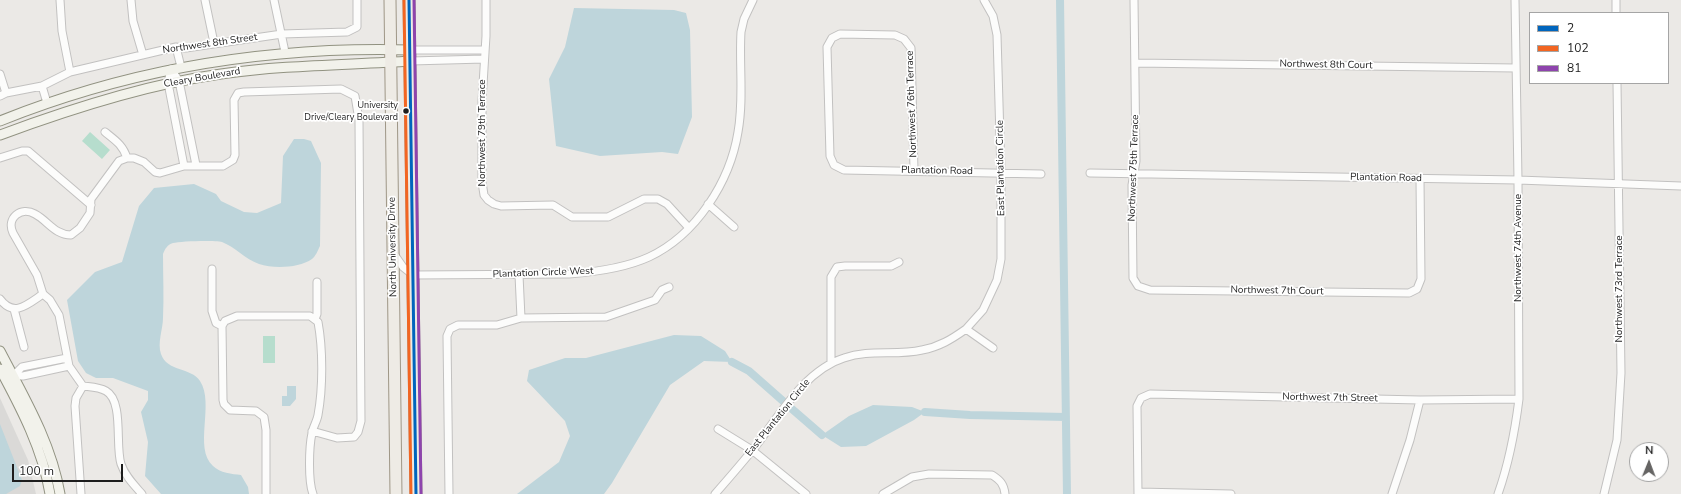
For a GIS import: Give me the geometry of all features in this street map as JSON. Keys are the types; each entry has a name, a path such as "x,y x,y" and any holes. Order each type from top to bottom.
{"main road":[{"name":"North University Drive","path":"390,0 396,494"},
{"name":"North University Drive","path":"409,0 411,55 416,494"}],"street":[{"path":"60,0 62,31 70,72"},
{"path":"131,0 133,21 143,55"},
{"path":"205,0 214,43"},
{"path":"274,0 285,52"},
{"name":"Northwest 8th Street","path":"3,94 42,86 70,72 176,47 186,48 282,34 347,32 354,30 357,27 357,0"},
{"name":"Northwest 79th Terrace","path":"486,0 482,182 484,195 488,200 501,206 553,205 572,217 608,217 644,199 658,199 667,204 689,228"},
{"name":"Plantation Circle West","path":"413,275 519,275 590,272 624,265 649,257 671,244 689,228 708,204 724,177 738,132 741,32 744,19 753,0"},
{"name":"East Plantation Circle","path":"716,494 803,385 815,374 831,363 866,352 922,350 946,343 966,330 983,310 997,280 1001,259 1002,172 997,35 993,16 984,0"},
{"name":"Northwest 75th Terrace","path":"1134,0 1136,161 1132,185 1133,278 1138,286"},
{"name":"Northwest 74th Avenue","path":"1498,494 1505,474 1515,428 1519,399 1515,0"},
{"path":"1616,0 1616,12"},
{"name":"Northwest 76th Terrace","path":"834,166 830,156 827,47 832,38 840,34 895,35 904,38 911,48 914,170"},
{"path":"176,47 181,67"},
{"name":"Cleary Boulevard","path":"0,121 47,103 118,82 171,69 239,57 285,52 346,49 390,49 411,55"},
{"path":"411,55 485,50"},
{"path":"411,55 484,59"},
{"name":"Cleary Boulevard","path":"0,135 51,116 168,83 258,70 391,62 411,55"},
{"name":"Northwest 8th Court","path":"1135,63 1516,68"},
{"path":"171,69 179,81 196,165"},
{"path":"171,69 168,83 184,166"},
{"path":"0,74 3,94"},
{"name":"Northwest 73rd Terrace","path":"1604,494 1617,440 1621,373 1618,84"},
{"path":"42,86 47,103"},
{"path":"142,494 128,478 121,463 116,405 112,396 99,388 83,386 69,366 59,314 50,300 43,294 37,275 12,233 10,227 11,222 19,213 34,213 64,235 71,235 80,228 90,213 91,199 119,162 127,158 134,158 144,162 155,172 160,173 184,166 223,166 233,160 235,155 233,107 234,100 238,93 341,89 355,96 359,120 361,421 358,432 354,437 337,438 312,431"},
{"path":"105,132 120,144 125,150 127,158"},
{"path":"180,148 192,146"},
{"path":"0,158 22,151 28,151 91,205"},
{"name":"Plantation Road","path":"834,166 844,170 914,170 1041,174"},
{"name":"Plantation Road","path":"1090,173 1518,180 1681,186"},
{"name":"Northwest 7th Court","path":"1138,286 1150,290 1409,293 1417,289 1421,279 1420,178"},
{"path":"708,204 734,227"},
{"path":"393,252 403,267 413,275"},
{"path":"831,363 831,277 837,267 891,266 899,262"},
{"path":"212,269 212,311 216,322 222,326"},
{"path":"519,275 521,318"},
{"path":"315,319 317,314 317,282"},
{"path":"449,494 447,336 450,329 458,325 497,325 521,318 606,317 655,300 662,290 669,287"},
{"path":"0,299 7,307 14,309 21,308 43,294"},
{"path":"14,309 24,347"},
{"path":"266,494 266,430 264,418 256,411 230,410 224,404 223,400 222,326 225,321 237,316 300,315 310,316 318,322 320,329 322,359 318,416 312,431 309,448 311,486 314,494"},
{"path":"966,330 993,348"},
{"path":"0,351 42,460 50,494"},
{"path":"9,377 22,367 49,360 67,358"},
{"path":"49,360 51,369"},
{"path":"9,377 23,376 69,366"},
{"path":"0,369 9,377 35,416 53,464 60,494"},
{"path":"81,494 75,406 76,398 83,386"},
{"name":"Northwest 7th Street","path":"1138,493 1137,406 1141,398 1150,394 1420,400 1519,399"},
{"path":"1392,494 1410,440 1420,400"},
{"path":"718,429 752,450 806,494"},
{"path":"883,494 896,491 912,477 929,474 992,475 1000,480 1005,494"},
{"path":"1138,493 1231,494"}],"shaded area":[{"path":"0,398 28,460 36,494 0,494"}],"green space":[{"path":"90,132 110,150 102,159 82,141"},
{"path":"263,336 275,336 275,363 263,363"}],"water":[{"path":"574,8 674,10 686,13 690,30 692,117 678,154 662,152 600,156 556,146 549,79 565,47"},
{"path":"294,139 311,141 321,163 320,246 316,255 312,259 293,266 265,266 249,259 227,244 212,241 173,243 166,247 163,254 163,322 160,341 161,354 168,364 191,373 200,381 206,401 204,437 207,458 213,466 219,470 226,473 241,475 248,487 249,494 161,494 145,476 148,442 141,412 148,400 148,391 113,378 96,378 86,373 78,361 67,300 95,272 122,262 139,206 154,188 194,184 216,194 221,201 244,212 257,213 281,203 283,156"},
{"path":"674,335 701,336 725,351 732,362 704,361 670,385 604,494 517,494 559,462 570,436 565,421 527,381 529,370 565,358 586,358"},
{"path":"287,386 296,386 296,399 290,406 282,406 282,396 287,396"},
{"path":"873,405 912,407 925,412 914,420 866,446 841,447 822,435 849,416"},
{"path":"0,424 22,480 20,486 6,494 0,494"}],"waterway":[{"path":"1060,0 1067,494"},
{"path":"732,362 749,371 783,401"},
{"path":"792,409 822,435"},
{"path":"925,412 970,415 1066,417"}],"transit line":[{"name":"102","path":"404,0 411,494"},
{"name":"2","path":"409,0 416,494"},
{"name":"81","path":"414,0 421,494"}],"place":[{"name":"University Drive/Cleary Boulevard","path":"406,111"}]}
